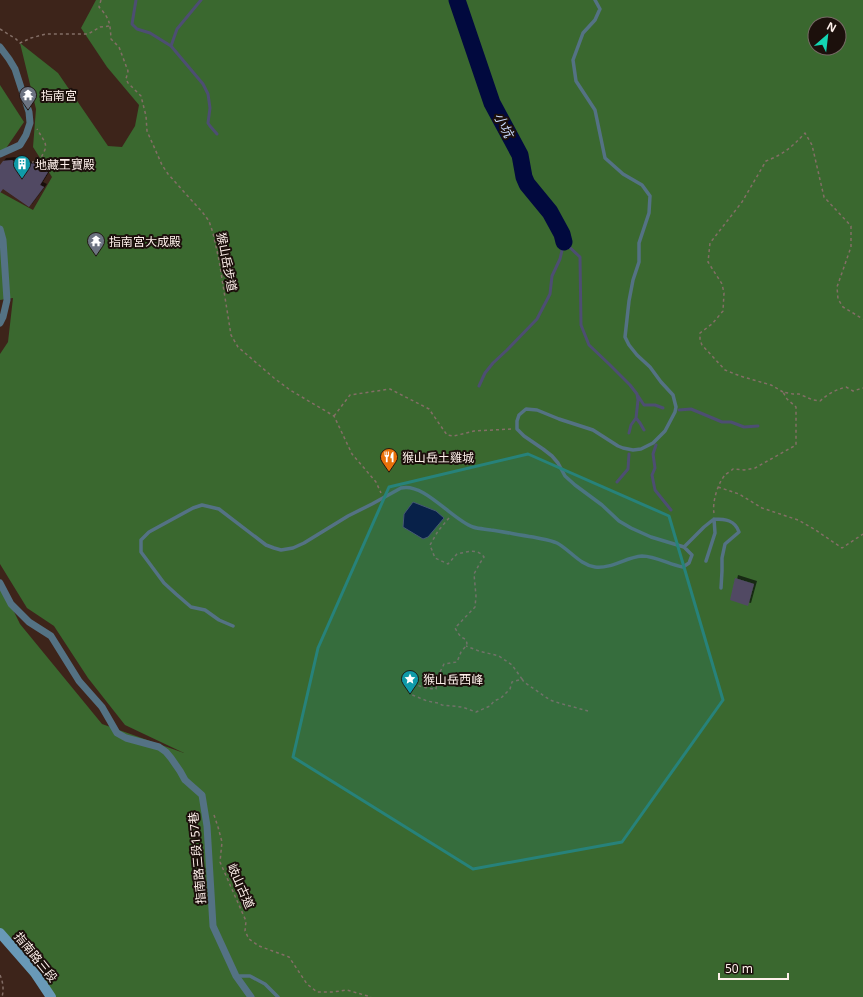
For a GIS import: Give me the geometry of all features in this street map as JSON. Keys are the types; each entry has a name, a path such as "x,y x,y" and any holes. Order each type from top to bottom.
{"street":[{"path":"0,47 15,69 29,112 30,123 20,145 0,154"},
{"path":"0,230 3,240 7,300 0,322"},
{"name":"指南路三段157巷","path":"0,583 10,604 29,622 51,636 79,681 102,707 117,733 126,738 159,748 166,752 185,780 202,795 208,826 213,926 236,976 251,997"},
{"name":"指南路三段","path":"0,933 35,973 51,997"}],"lane":[{"path":"232,626 219,620 205,610 191,607 164,582 141,552 141,540 149,532 193,508 202,505 219,509 266,545 281,550 293,548 304,543 348,516 406,486 425,493 459,519 473,527 556,543 589,565 597,567 611,565 642,556 652,557 675,566 683,567 689,563 692,555 684,547 652,537 619,521 602,505 565,476 552,456 524,436 517,429 518,415 526,409 537,410 593,430 623,448 633,450 641,449 653,443 665,431 676,407 673,395 650,367 628,345 625,337 633,280 639,262 639,243 649,213 650,196 642,185 623,174 605,158 595,110 576,81 573,60 583,32 595,20 600,9 595,0"},
{"path":"684,547 714,518"},
{"path":"706,561 715,534 714,518"},
{"path":"714,518 727,520 737,527 739,532 725,544 722,558 721,588"},
{"path":"236,976 250,976 265,984 278,997"}],"path":[{"name":"猴山岳步道","path":"101,0 99,7 108,16 111,39 119,46 128,71 126,79 141,96 146,116 147,131 162,165 168,174 203,212 209,222 219,260 231,335 238,347 274,378 290,390 334,416"},
{"path":"0,29 16,39 20,44 31,38 46,34 88,34 100,27 110,26"},
{"path":"20,164 39,161 46,149 46,144 37,128 30,123"},
{"path":"863,319 843,306 838,299 837,287 852,247 851,226 824,197 812,145 805,133 791,147 776,157 766,161 742,202 710,243 708,262 722,284 724,293 723,311 712,324 700,333 700,340 702,345 725,370 771,385 783,392 799,394 812,400 820,401 837,389 846,387 853,391 863,388"},
{"path":"383,497 376,482 352,454 334,416 350,395 390,389 429,409 447,435 454,436 474,431 517,429"},
{"path":"714,518 713,507 718,487 725,475 733,469 744,470 755,468 796,445 796,407 787,399 783,392"},
{"path":"718,487 740,494 762,508 798,520 842,548 863,534"},
{"path":"451,513 430,545 435,558 448,564 457,554 474,551 480,552 484,557 474,574 476,596 475,607 455,628 467,643 457,662 444,664 438,676 436,688 430,689 410,684 410,694 427,701 442,705 462,707 476,712 490,706 494,701 501,698 510,689 512,682 522,678"},
{"path":"466,646 499,656 512,665 524,682 550,700 588,711"},
{"name":"岐山古道","path":"213,813 222,842 220,862 246,921 245,931 249,939 259,946 289,957 307,984 317,992 347,990 371,997"},
{"path":"0,975 3,982 2,997"},
{"path":"358,994 361,997"}],"highlighted area":[{"path":"528,454 669,516 723,700 622,842 473,869 293,757 318,648 389,487"}],"green space":[{"path":"96,0 863,0 863,997 48,997 0,939 0,583 20,624 102,724 184,753 125,725 88,678 54,626 27,608 0,564 0,354 8,342 13,298 0,300 0,192 33,210 52,177 33,147 36,109 20,43 58,73 108,146 122,147 135,126 139,105 107,67 81,28"},
{"path":"0,85 24,122 0,157"}],"shaded area":[{"path":"413,502 436,511 444,518 428,537 423,539 403,527 404,514"}],"building":[{"name":"地藏王寶殿","path":"12,160 21,166 35,163 48,172 40,185 44,187 29,207 3,189 0,193 0,165 3,161"},
{"path":"735,578 754,584 748,606 730,600"}],"waterway":[{"path":"136,0 132,24 137,29 150,33 171,46"},
{"path":"201,0 177,29 171,46 203,84 208,94 210,108 208,123 217,134"},
{"name":"小坑","path":"457,0 492,103 520,155 524,177 527,184 550,212 562,234 564,242"},
{"path":"564,242 580,257 581,325 589,345 630,385 637,394 638,400 636,418 631,425 629,433"},
{"path":"479,386 485,373 493,363 537,319 550,294 552,276 560,259 564,242"},
{"path":"638,396 644,405 655,405 663,408"},
{"path":"679,410 691,409 722,422 731,422 744,427 758,426"},
{"path":"636,418 644,430"},
{"path":"656,445 653,454 655,468 652,475 655,490 671,510"},
{"path":"617,482 628,469 629,454"}],"place":[{"name":"指南宮","path":"28,110"},
{"name":"地藏王寶殿","path":"22,179"},
{"name":"指南宮大成殿","path":"96,256"},
{"name":"猴山岳土雞城","path":"389,472"},
{"name":"猴山岳西峰","path":"410,694"}]}
